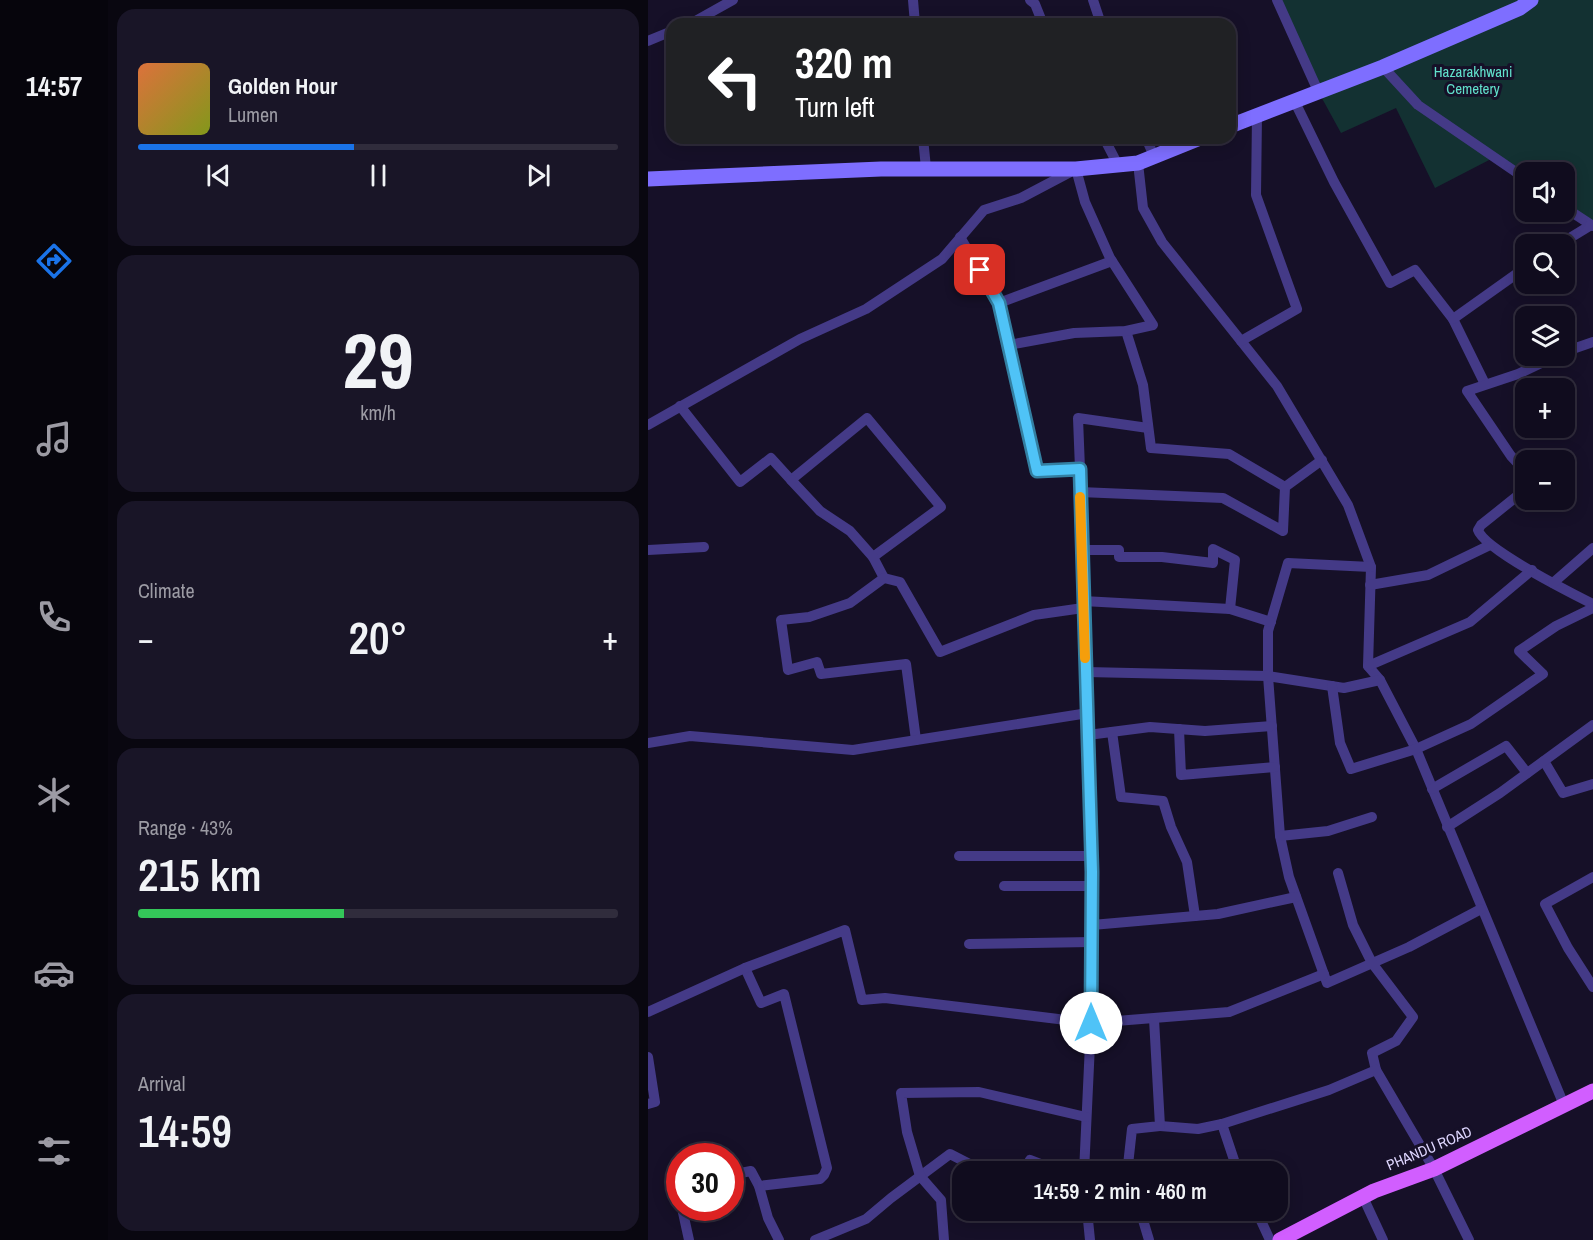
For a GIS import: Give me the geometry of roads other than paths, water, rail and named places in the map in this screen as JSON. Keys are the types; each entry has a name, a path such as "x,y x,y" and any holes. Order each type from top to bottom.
{"main road":[{"path":"1236,124 1383,67 1520,8 1531,0"},
{"path":"648,179 926,168 1076,169 1138,163 1185,144"},
{"name":"PHANDU ROAD","path":"1280,1240 1363,1197 1434,1169 1593,1091"}],"street":[{"path":"701,18 733,0"},
{"path":"913,0 914,18"},
{"path":"1030,0 1035,4 1041,18"},
{"path":"1092,0 1099,18"},
{"path":"1277,0 1318,91"},
{"path":"648,41 666,34"},
{"path":"1383,67 1418,105 1515,172"},
{"path":"1294,100 1334,182 1390,283 1415,270 1453,319 1485,384"},
{"path":"1241,341 1297,309 1256,195 1257,115"},
{"path":"924,144 926,168"},
{"path":"1107,144 1118,165"},
{"path":"1149,144 1154,156"},
{"path":"1138,163 1143,208 1162,242 1277,386 1348,505 1371,567 1368,666 1380,680 1416,749 1564,1104"},
{"path":"648,425 800,339 866,309 942,259 984,210 1021,198 1076,169 1085,202 1112,261 1153,325 1126,331 1074,333 1009,345"},
{"path":"1575,214 1592,226 1575,236"},
{"path":"960,237 999,303 1037,471 1080,469"},
{"path":"999,303 1112,261"},
{"path":"1453,319 1515,275"},
{"path":"1126,331 1143,385 1151,448 1228,454 1285,487"},
{"path":"1575,348 1593,342"},
{"path":"1515,460 1467,391 1535,366"},
{"path":"680,406 740,482 771,458 820,511 849,531 873,558 884,578 900,582 940,652 1034,615 1083,605 1230,609 1271,622"},
{"path":"791,480 867,418 941,507 873,558"},
{"path":"1084,1161 1091,1023 1092,886 1078,418 1148,428"},
{"path":"1285,487 1322,460"},
{"path":"1080,492 1223,498 1283,531 1285,487"},
{"path":"1515,498 1481,525 1478,530 1480,536 1593,606"},
{"path":"1370,585 1428,575 1490,544"},
{"path":"648,550 704,547"},
{"path":"1553,583 1593,548"},
{"path":"1082,550 1119,550 1119,557 1162,557 1213,563 1213,549 1235,560 1230,609"},
{"path":"1371,567 1288,563 1268,631 1268,676 1280,836 1289,877 1327,983 1409,947 1481,909"},
{"path":"1368,666 1470,622 1532,570"},
{"path":"884,578 850,603 809,616 781,620 788,670 817,662 821,674 906,664 916,740"},
{"path":"1332,686 1340,743 1351,770 1416,749 1471,724 1543,674 1519,651 1556,626 1593,606"},
{"path":"1086,672 1268,676 1344,688 1380,680"},
{"path":"648,743 690,736 853,750 1088,713"},
{"path":"1447,827 1500,793 1593,725"},
{"path":"1088,735 1149,727 1205,731 1272,726"},
{"path":"1179,729 1181,775 1275,767"},
{"path":"1112,732 1121,796 1163,801 1171,827 1187,862 1195,916"},
{"path":"1432,789 1506,746 1527,773"},
{"path":"1544,761 1563,793 1593,784"},
{"path":"1280,836 1328,831 1372,817"},
{"path":"959,856 1091,856"},
{"path":"1338,873 1353,926 1372,963 1413,1017 1396,1041 1372,1053 1376,1070 1434,1169 1469,1240"},
{"path":"1593,877 1545,904 1568,948 1593,987"},
{"path":"1004,886 1092,886"},
{"path":"1092,925 1218,914 1296,897"},
{"path":"648,1012 745,968 845,930 862,1000 885,998 1091,1023 1229,1012 1324,974"},
{"path":"969,944 1092,942"},
{"path":"745,968 761,1003 784,994 826,1168 820,1179 759,1186"},
{"path":"1154,1019 1160,1126"},
{"path":"648,1057 655,1102 648,1104"},
{"path":"1128,1161 1132,1129 1160,1126 1198,1129 1222,1124 1329,1090 1376,1070"},
{"path":"944,1240 941,1200 920,1176 907,1132 901,1093 979,1092 1086,1117"},
{"path":"1222,1124 1234,1161"},
{"path":"815,1240 866,1219 950,1154 964,1161"},
{"path":"744,1172 751,1171 759,1186 768,1218 779,1240"},
{"path":"1363,1197 1383,1240"},
{"path":"685,1221 689,1240"},
{"path":"1088,1221 1090,1240"},
{"path":"1143,1221 1149,1240"},
{"path":"1261,1221 1270,1240"}],"park label":[{"name":"Hazarakhwani Cemetery","path":"1473,80"}]}
